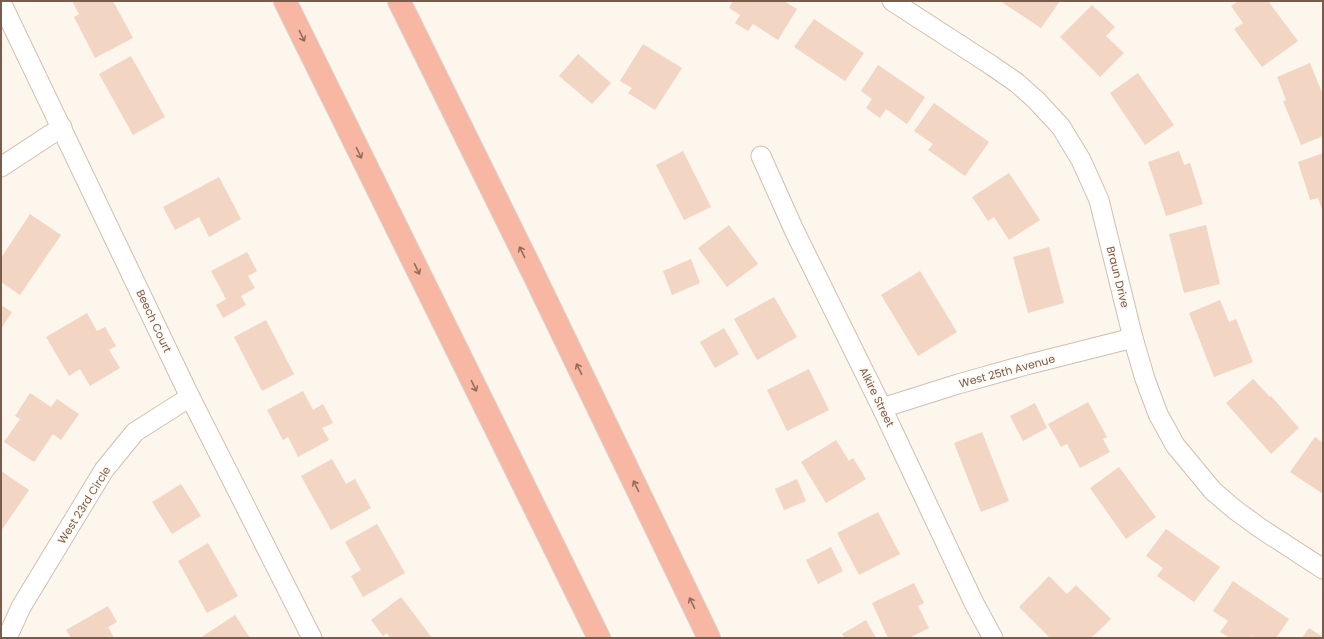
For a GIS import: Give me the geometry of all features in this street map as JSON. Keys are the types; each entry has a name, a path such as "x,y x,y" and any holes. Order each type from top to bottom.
{"highway":[{"path":"285,1 599,638"},
{"path":"399,1 535,277 709,638"}],"street":[{"name":"Braun Drive","path":"892,1 991,65 1016,83 1036,100 1061,127 1081,160 1099,200 1133,338 1145,379 1158,414 1175,445 1213,491 1234,509 1260,528 1323,569"},
{"name":"Beech Court","path":"1,2 190,397 312,638"},
{"path":"1,167 62,127"},
{"name":"Alkire Street","path":"761,156 794,230 882,408 974,603 993,638"},
{"name":"West 25th Avenue","path":"882,408 1011,369 1133,338"},
{"name":"West 23rd Circle","path":"7,638 21,607 104,470 135,432 190,397"}],"building":[{"path":"72,1 113,1 133,38 95,58 74,17 79,14"},
{"path":"733,1 784,1 797,9 778,40 753,24 748,31 735,23 740,15 729,8"},
{"path":"1000,1 1060,1 1041,28"},
{"path":"1238,1 1268,1 1298,41 1262,67 1234,29 1243,23 1231,6"},
{"path":"1092,5 1115,27 1106,36 1124,53 1100,77 1060,37"},
{"path":"814,19 864,53 845,81 794,47"},
{"path":"643,44 682,68 655,110 628,93 632,88 620,81"},
{"path":"578,54 611,83 592,104 559,76"},
{"path":"131,56 165,117 133,135 99,74"},
{"path":"1310,63 1323,95 1323,136 1301,145 1283,101 1286,100 1277,77"},
{"path":"878,65 925,97 907,124 886,109 880,118 866,108 872,99 861,91"},
{"path":"1138,73 1174,125 1145,145 1110,93"},
{"path":"934,103 989,142 965,176 928,150 933,144 914,131"},
{"path":"683,151 711,207 684,220 656,165"},
{"path":"1179,151 1184,165 1190,163 1203,204 1166,216 1148,162"},
{"path":"1323,153 1323,212 1318,198 1310,200 1298,162"},
{"path":"1009,173 1040,220 1009,240 994,217 988,221 972,197"},
{"path":"219,177 241,219 209,237 199,217 175,230 163,207"},
{"path":"30,214 61,235 20,295 1,282 1,258"},
{"path":"729,225 758,264 727,287 698,248"},
{"path":"1206,225 1220,284 1184,293 1169,234"},
{"path":"1049,247 1064,303 1028,313 1013,257"},
{"path":"247,252 257,271 248,276 255,288 241,296 246,305 223,318 216,305 226,299 211,271"},
{"path":"691,259 700,283 672,295 663,271"},
{"path":"920,271 957,332 918,356 881,295"},
{"path":"774,297 797,337 757,360 734,319"},
{"path":"1220,300 1229,322 1236,319 1253,362 1214,377 1189,313"},
{"path":"1,305 12,312 1,329"},
{"path":"87,313 97,331 105,327 116,346 109,350 120,368 90,386 80,369 69,376 46,337"},
{"path":"266,320 294,374 262,391 234,337"},
{"path":"724,328 739,354 715,368 700,342"},
{"path":"809,369 829,410 787,431 767,390"},
{"path":"1253,379 1270,397 1271,396 1299,428 1271,454 1226,403"},
{"path":"303,391 313,410 323,404 333,423 322,428 329,440 298,457 288,437 283,440 267,410"},
{"path":"30,393 51,407 57,399 79,414 61,440 53,434 34,462 4,442 20,419 15,416"},
{"path":"1088,402 1107,437 1103,439 1110,452 1080,468 1067,444 1061,447 1048,424"},
{"path":"1035,403 1047,428 1023,441 1010,416"},
{"path":"982,432 1009,501 981,512 954,443"},
{"path":"1315,437 1323,443 1323,494 1290,472"},
{"path":"836,440 849,461 853,458 866,479 826,503 801,462"},
{"path":"332,459 346,484 355,479 371,508 331,530 301,476"},
{"path":"1119,467 1156,517 1126,539 1090,488"},
{"path":"1,471 29,490 1,531"},
{"path":"797,479 806,501 784,510 775,489"},
{"path":"181,484 201,516 172,534 152,502"},
{"path":"878,512 900,554 859,575 837,533"},
{"path":"377,524 405,573 363,597 351,576 361,570 345,542"},
{"path":"1166,529 1220,567 1194,602 1157,576 1163,568 1146,556"},
{"path":"208,543 238,596 207,613 178,561"},
{"path":"831,547 843,571 818,584 806,560"},
{"path":"1049,576 1067,594 1076,585 1111,619 1091,638 1050,638 1019,607"},
{"path":"1233,581 1289,619 1276,638 1256,638 1252,636 1251,638 1230,638 1220,632 1228,621 1213,611"},
{"path":"914,583 924,603 918,606 929,628 909,638 888,638 872,603"},
{"path":"401,597 432,638 390,638 387,633 383,636 371,620"},
{"path":"108,606 117,622 108,627 114,638 71,638 66,630"},
{"path":"235,615 250,638 200,638"},
{"path":"866,620 876,638 845,638 842,634"},
{"path":"1309,628 1323,637 1323,638 1302,638"}]}
